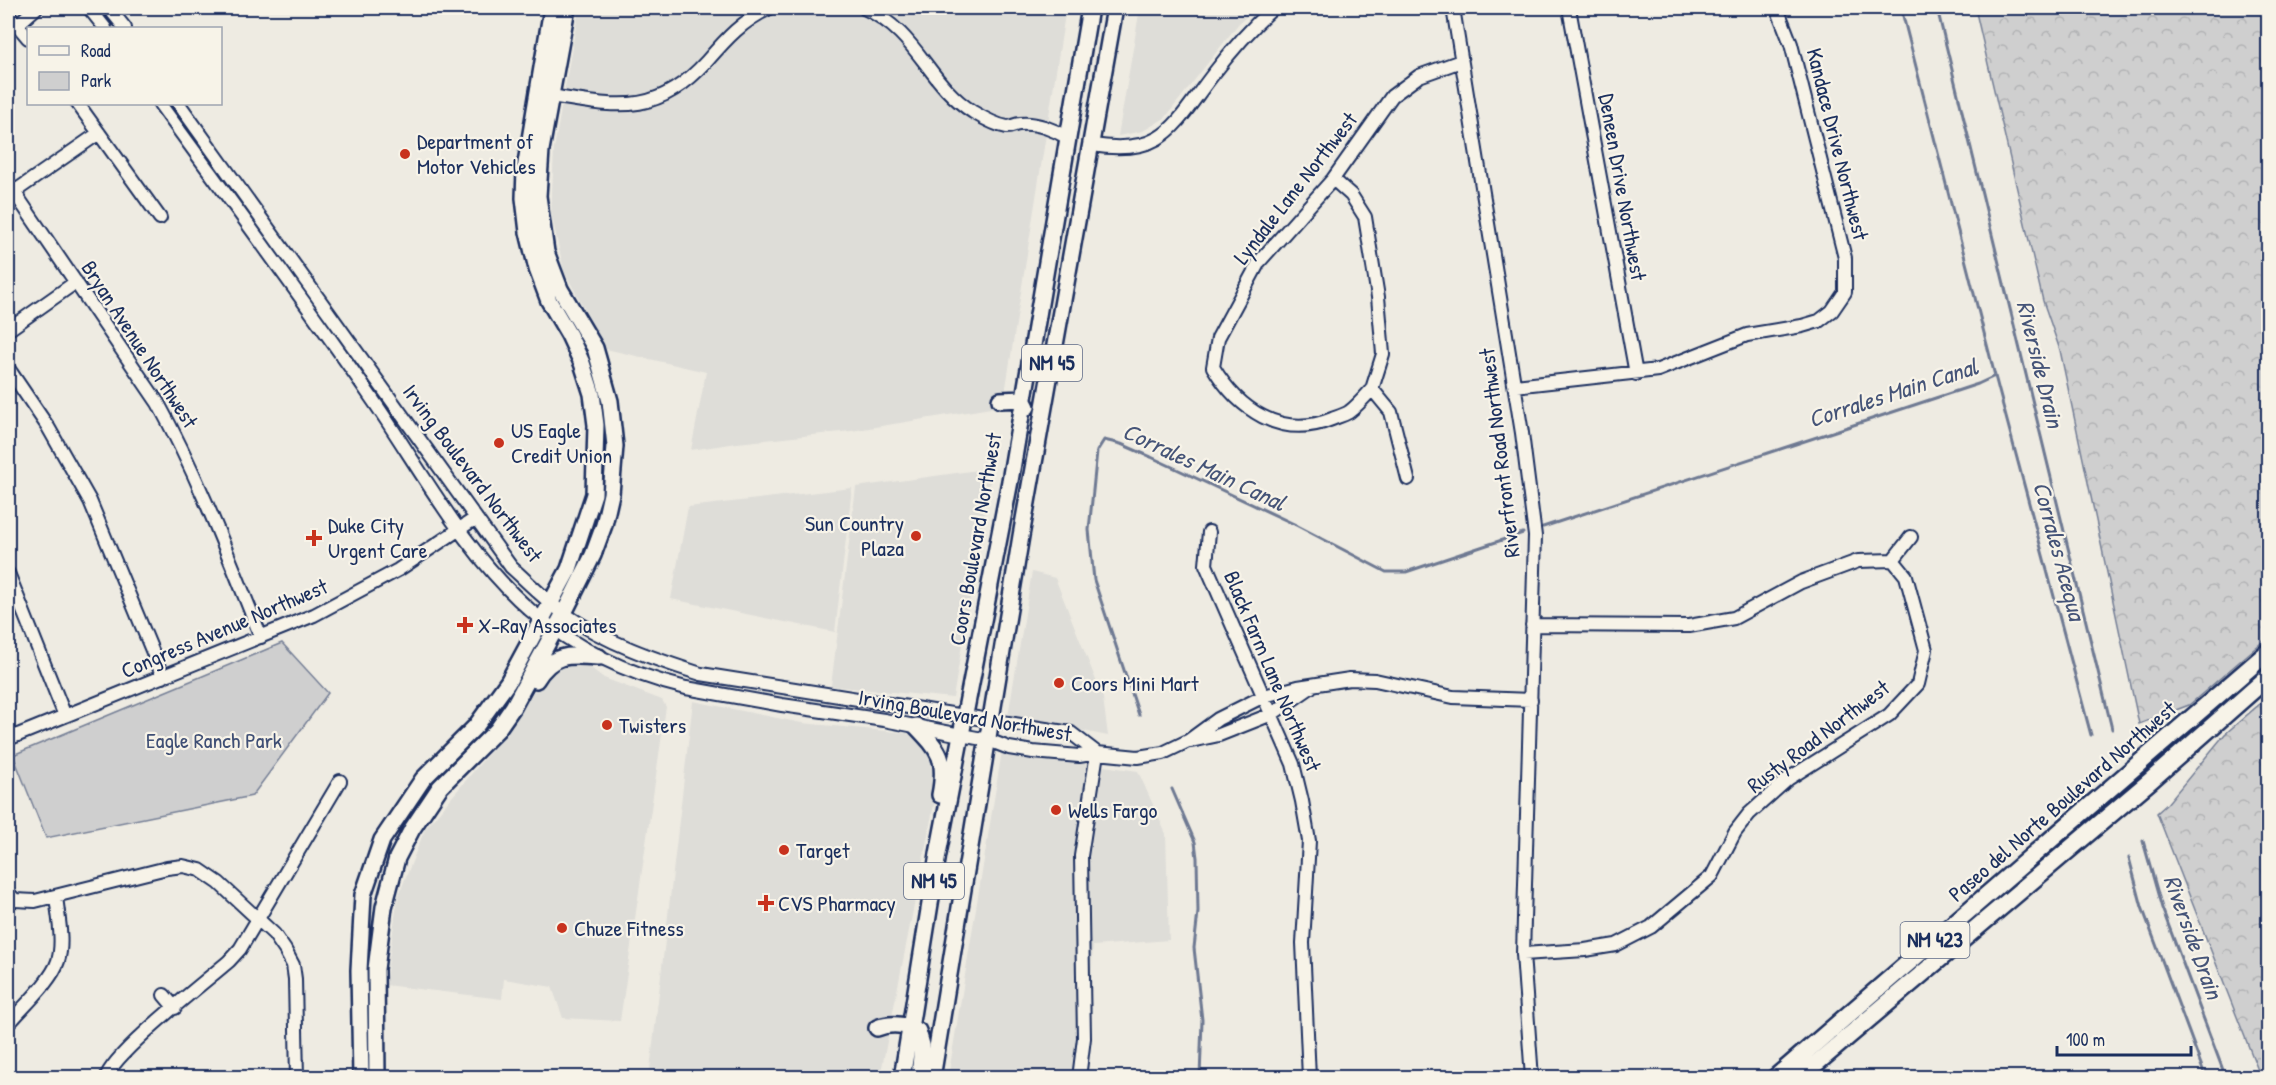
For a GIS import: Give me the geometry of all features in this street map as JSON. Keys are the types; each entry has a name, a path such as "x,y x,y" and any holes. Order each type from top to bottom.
{"highway":[{"name":"Paseo del Norte Boulevard Northwest","path":"1775,1077 2268,652"},
{"name":"Paseo del Norte Boulevard Northwest","path":"1799,1077 2150,781 2268,676"}],"main road":[{"path":"377,1074 376,969 384,906 397,858 412,829 440,788 508,715 564,614 593,555 604,525 613,484 615,446 610,401 595,348 560,289 546,252 538,196 552,8"},
{"path":"357,1077 363,895 382,840 423,779 476,726 518,666 569,569 594,494 596,425 592,394 582,363 549,301 537,269 528,232 524,198 525,169 567,8"},
{"name":"Coors Boulevard Northwest","path":"902,1077 938,854 1010,481 1090,8"},
{"path":"1092,145 1079,134 1076,124 1095,8"},
{"name":"Coors Boulevard Northwest","path":"932,1077 1028,496 1115,8"},
{"path":"1064,298 1053,279 1071,162 1072,147 1068,138"},
{"path":"1000,400 1023,399 1027,408 1022,463 1028,496"},
{"path":"484,743 506,729 540,673 548,664 570,655 599,657"},
{"path":"916,726 936,746 941,759 942,784 931,839 938,854"},
{"path":"877,1028 885,1025 910,1027 918,1031 921,1039 919,1077"}],"street":[{"path":"17,25 36,8"},
{"path":"89,8 104,27"},
{"path":"109,8 124,27"},
{"path":"544,95 595,104 619,105 655,98 687,80 735,30 750,18 770,8"},
{"path":"864,8 885,19 905,36 956,100 984,119 1010,127 1023,123 1044,127 1068,138"},
{"path":"1092,145 1112,148 1135,146 1153,141 1169,132 1181,120 1229,54 1273,8"},
{"name":"Riverfront Road Northwest","path":"1453,8 1515,386 1535,536 1523,954 1532,1077"},
{"name":"Deneen Drive Northwest","path":"1569,8 1636,374"},
{"name":"Kandace Drive Northwest","path":"1515,386 1658,370 1747,335 1802,326 1818,321 1832,311 1845,292 1845,258 1791,44 1777,8"},
{"path":"8,14 27,37"},
{"name":"Lyndale Lane Northwest","path":"1372,389 1348,413 1316,426 1289,427 1261,418 1224,386 1213,367 1218,338 1258,262 1333,179 1392,96 1419,76 1461,61"},
{"path":"79,105 160,218"},
{"name":"Irving Boulevard Northwest","path":"161,105 366,389 460,529 499,579 554,630 599,657 645,676 686,688 916,726 988,740 1009,748 1033,752 1079,756 1097,753"},
{"name":"Irving Boulevard Northwest","path":"180,105 511,567 564,614 605,639 650,658 701,674 1071,733 1097,753"},
{"path":"11,188 99,134"},
{"path":"1333,179 1351,195 1365,218 1378,297 1383,354 1372,389 1391,412 1408,479"},
{"name":"Bryan Avenue Northwest","path":"11,188 134,366 178,440 261,638"},
{"path":"8,330 76,282"},
{"path":"8,368 48,427 90,501 163,677"},
{"name":"Congress Avenue Northwest","path":"8,739 308,618 364,590 412,562 476,518"},
{"name":"Black Farm Lane Northwest","path":"1209,532 1206,565 1293,764 1302,801 1309,841 1303,943 1309,1077"},
{"path":"1532,625 1689,626 1734,618 1801,582 1858,561 1893,560 1911,537"},
{"name":"Rusty Road Northwest","path":"1523,954 1585,950 1616,945 1651,927 1712,876 1734,832 1749,814 1788,779 1889,715 1918,684 1926,650 1906,576 1893,560"},
{"path":"8,573 65,716"},
{"path":"1079,1077 1084,1038 1081,856 1097,753 1147,757 1163,753 1188,741 1218,719 1264,696 1285,689 1350,679 1375,680 1453,697 1531,700"},
{"path":"1188,741 1219,735 1272,714 1314,685"},
{"path":"106,1077 108,1070 124,1052 240,949 340,781"},
{"path":"8,893 15,900 25,902 183,866 200,870 219,883 274,934 293,965 297,1077"},
{"path":"8,1022 47,979 58,963 60,950 56,896"},
{"path":"164,995 175,1008"},
{"path":"357,1077 377,1074"}],"shaded area":[{"path":"579,8 1066,8 1003,406 851,431 691,450 706,372 606,349 564,271 551,213 554,149"},
{"path":"1140,8 1257,8 1239,23 1165,118 1143,131 1118,136"},
{"name":"Sun Country Plaza","path":"992,468 953,698 831,686 856,487"},
{"path":"852,488 835,632 671,599 688,507"},
{"path":"1032,572 1055,578 1103,698 1108,736 1008,716"},
{"path":"563,647 604,678 662,700 666,707 620,1021 563,1018 552,987 504,979 502,999 385,985 398,897 425,829 510,728"},
{"path":"693,701 802,723 907,733 932,747 939,779 880,1077 649,1078"},
{"path":"1002,751 1138,771 1166,834 1169,940 1093,946 1087,1077 948,1078"}],"green space":[{"path":"1975,8 2268,8 2268,637 2189,705 2139,724 2060,350 2043,301"},
{"name":"Eagle Ranch Park","path":"282,643 328,693 252,796 46,838 13,755"},
{"path":"2268,697 2268,1077 2261,1078 2157,813 2225,734"}],"waterway":[{"name":"Corrales Main Canal","path":"1901,8 1995,376 2091,735"},
{"name":"Riverside Drain","path":"1937,8 2112,729"},
{"name":"Corrales Main Canal","path":"1543,527 1978,384 1995,376"},
{"name":"Corrales Main Canal","path":"1139,715 1094,580 1089,530 1097,451 1104,440 1121,444 1151,457 1294,524 1386,572 1406,572 1523,533"},
{"name":"Corrales Main Canal","path":"1172,789 1195,842 1197,858 1198,912 1194,948 1202,1020 1200,1078"},
{"name":"Riverside Drain","path":"2143,841 2162,908 2226,1078"},
{"name":"Corrales Acequa","path":"2129,858 2142,907 2206,1078"}],"place":[{"name":"Department of Motor Vehicles","path":"405,154"},
{"name":"US Eagle Credit Union","path":"499,443"},
{"name":"Sun Country Plaza","path":"916,536"},
{"name":"Duke City Urgent Care","path":"314,538"},
{"name":"X-Ray Associates","path":"465,625"},
{"name":"Coors Mini Mart","path":"1059,683"},
{"name":"Twisters","path":"607,725"},
{"name":"Wells Fargo","path":"1056,810"},
{"name":"Target","path":"784,850"},
{"name":"CVS Pharmacy","path":"766,903"},
{"name":"Chuze Fitness","path":"562,928"}]}
